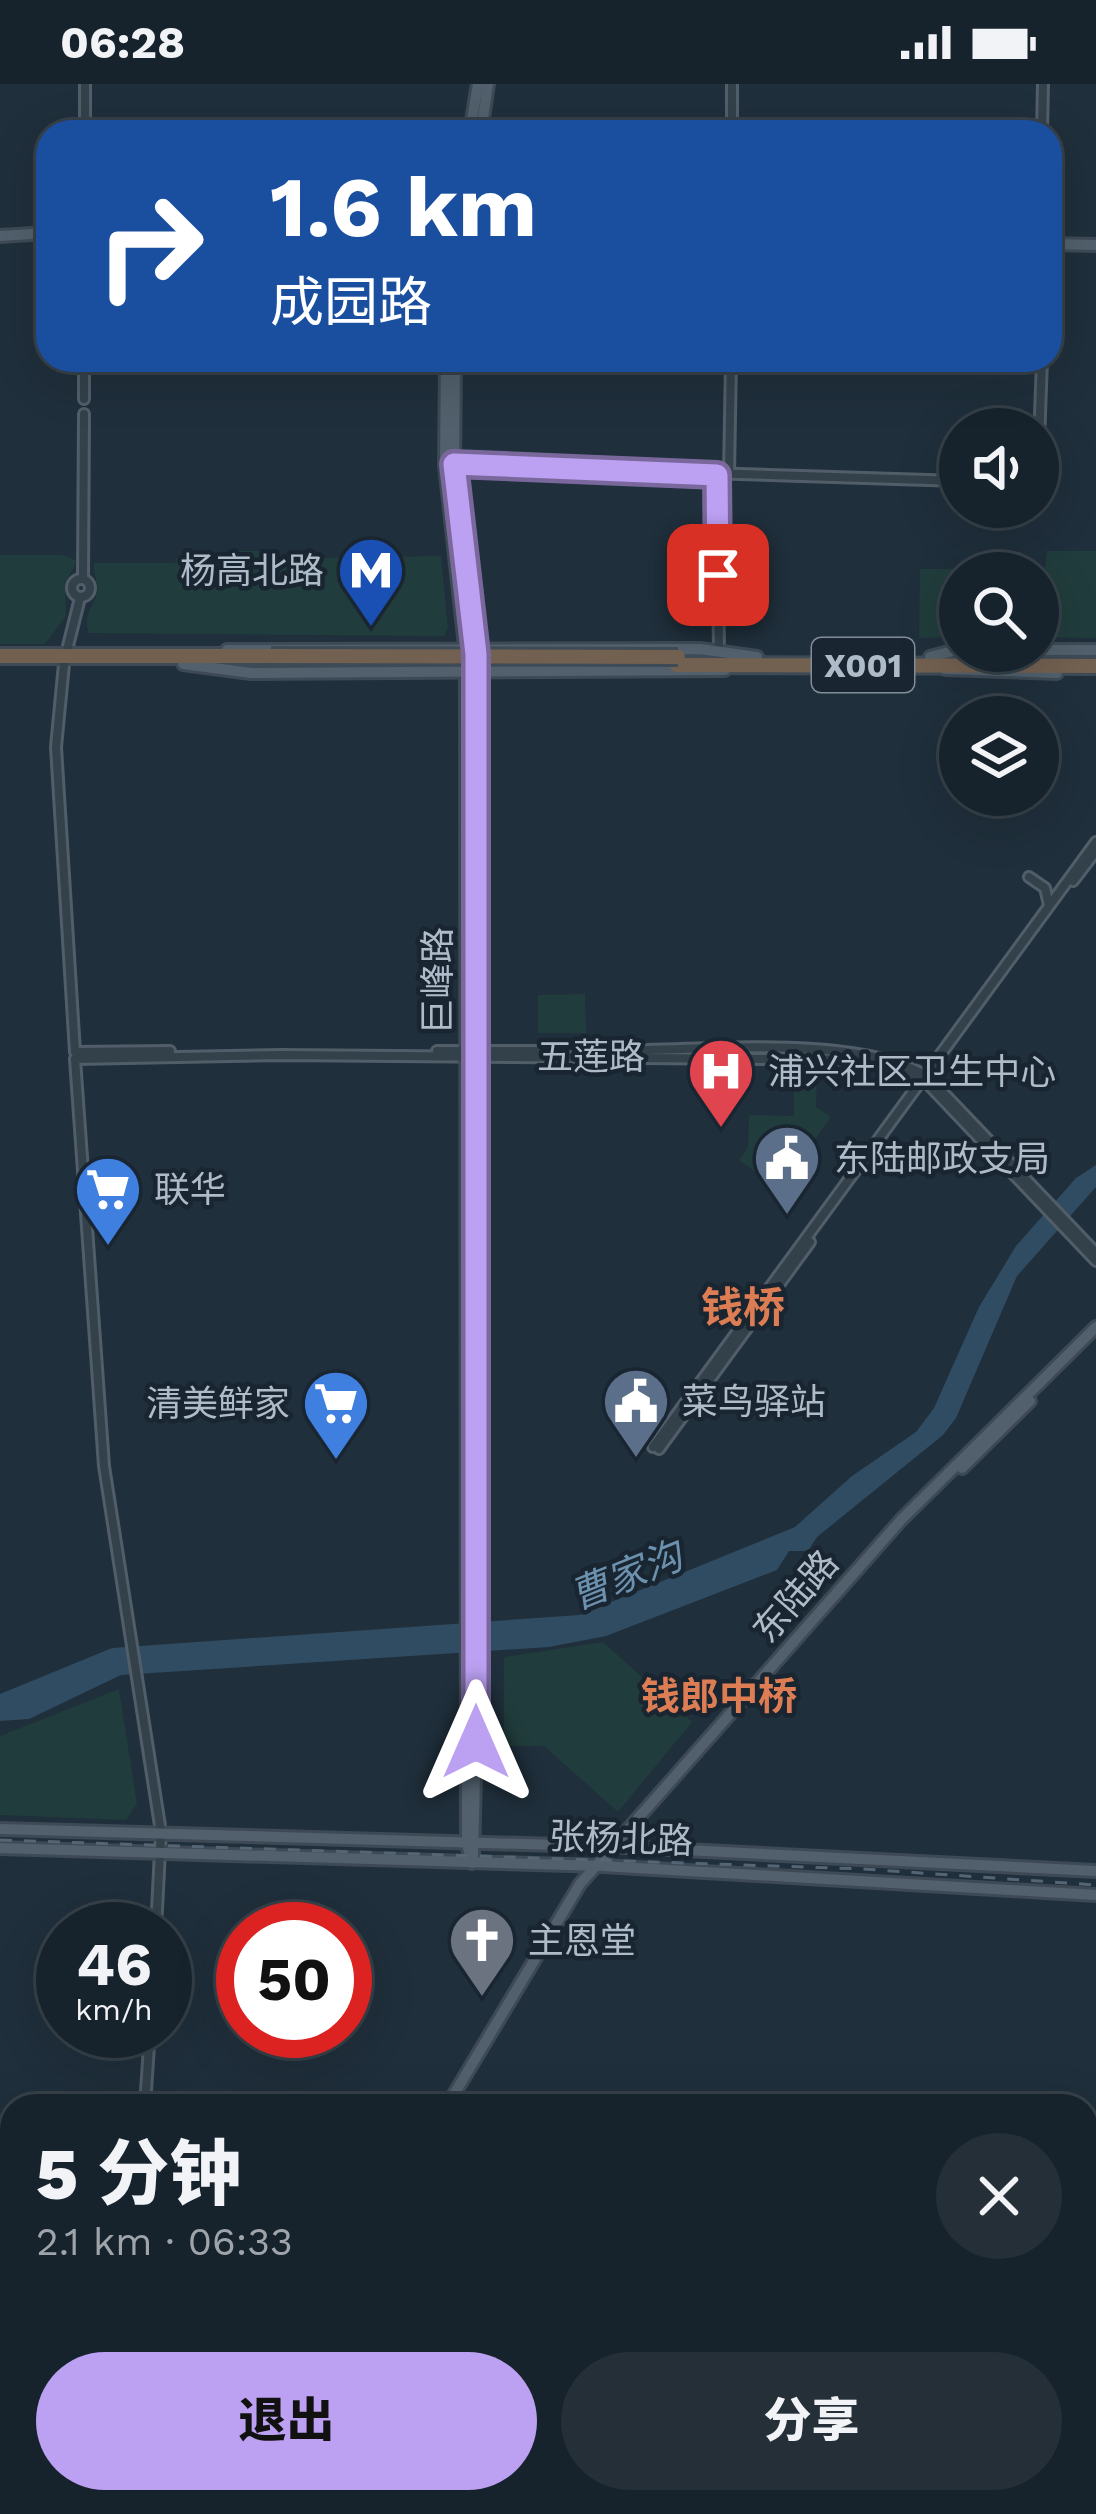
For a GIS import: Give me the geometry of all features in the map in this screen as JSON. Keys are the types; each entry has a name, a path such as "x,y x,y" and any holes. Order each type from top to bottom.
{"highway":[{"name":"X001","path":"1059,658 1096,661"},
{"name":"X001","path":"0,660 939,661"}],"main road":[{"path":"472,120 478,84"},
{"path":"483,120 488,84"},
{"path":"0,236 36,234"},
{"path":"1062,244 1096,245"},
{"name":"巨峰路","path":"451,372 449,465 471,674 472,1863"},
{"name":"X001","path":"183,660 248,648 719,651 756,661"},
{"name":"X001","path":"930,661 939,658"},
{"name":"X001","path":"183,660 250,673 471,674 701,674 756,661"},
{"name":"X001","path":"930,661 957,673 1096,661"},
{"name":"东陆路","path":"458,2094 556,1928 599,1866 901,1520 1096,1331"},
{"name":"张杨北路","path":"0,1829 615,1847 1096,1871"},
{"name":"张杨北路","path":"0,1848 599,1866 1096,1895"}],"street":[{"path":"85,84 85,120"},
{"path":"732,84 732,120"},
{"path":"1042,84 1042,120"},
{"path":"84,372 84,399"},
{"path":"729,474 730,372"},
{"path":"1041,408 1042,372"},
{"path":"84,414 83,579 91,590 80,598 65,660 56,747 98,1416 161,1832 158,1902"},
{"path":"449,465 939,480"},
{"path":"717,475 719,651"},
{"path":"656,1448 1096,842"},
{"path":"925,1078 1096,851"},
{"path":"1029,877 1045,888 1049,905"},
{"name":"五莲路","path":"75,1056 860,1057 925,1078 1096,1257"},
{"path":"146,2094 148,2058"}],"green space":[{"path":"237,551 261,551 265,567 312,564 312,558 441,556 448,628 444,636 89,633 87,619 97,591 94,563 175,563 176,558 228,558"},
{"path":"1096,551 1096,638 1059,637 1059,552 1047,552"},
{"path":"0,555 63,555 77,561 65,584 66,616 45,644 0,644"},
{"path":"920,569 939,569 939,638 919,638"},
{"path":"585,994 586,1033 538,1033 538,995"},
{"path":"794,1071 817,1071 816,1107 831,1117 779,1189 739,1160 748,1147 749,1115 794,1116"},
{"path":"603,1642 692,1722 618,1812 544,1746 504,1746 504,1657"},
{"path":"119,1689 137,1804 126,1820 0,1815 0,1736"}],"water":[{"name":"曹家沟","path":"1096,1165 1096,1187 1017,1276 956,1418 943,1435 817,1537 808,1551 789,1551 777,1570 606,1636 549,1647 121,1675 29,1719 0,1721 0,1694 112,1648 579,1615 795,1527 852,1476 916,1432 934,1408 979,1307 1016,1246 1076,1178"}],"railway":[{"path":"0,1840 863,1869 1096,1885"}],"place":[{"name":"杨高北路","path":"371,629"},
{"name":"浦兴社区卫生中心","path":"721,1130"},
{"name":"东陆邮政支局","path":"787,1217"},
{"name":"联华","path":"108,1248"},
{"name":"菜鸟驿站","path":"636,1460"},
{"name":"清美鲜家","path":"336,1462"},
{"name":"主恩堂","path":"482,1999"}],"district":[{"name":"钱桥","path":"743,1307"},
{"name":"钱郎中桥","path":"719,1696"}],"route":[{"path":"476,1742 476,654 454,464 717,475 718,575"}]}
